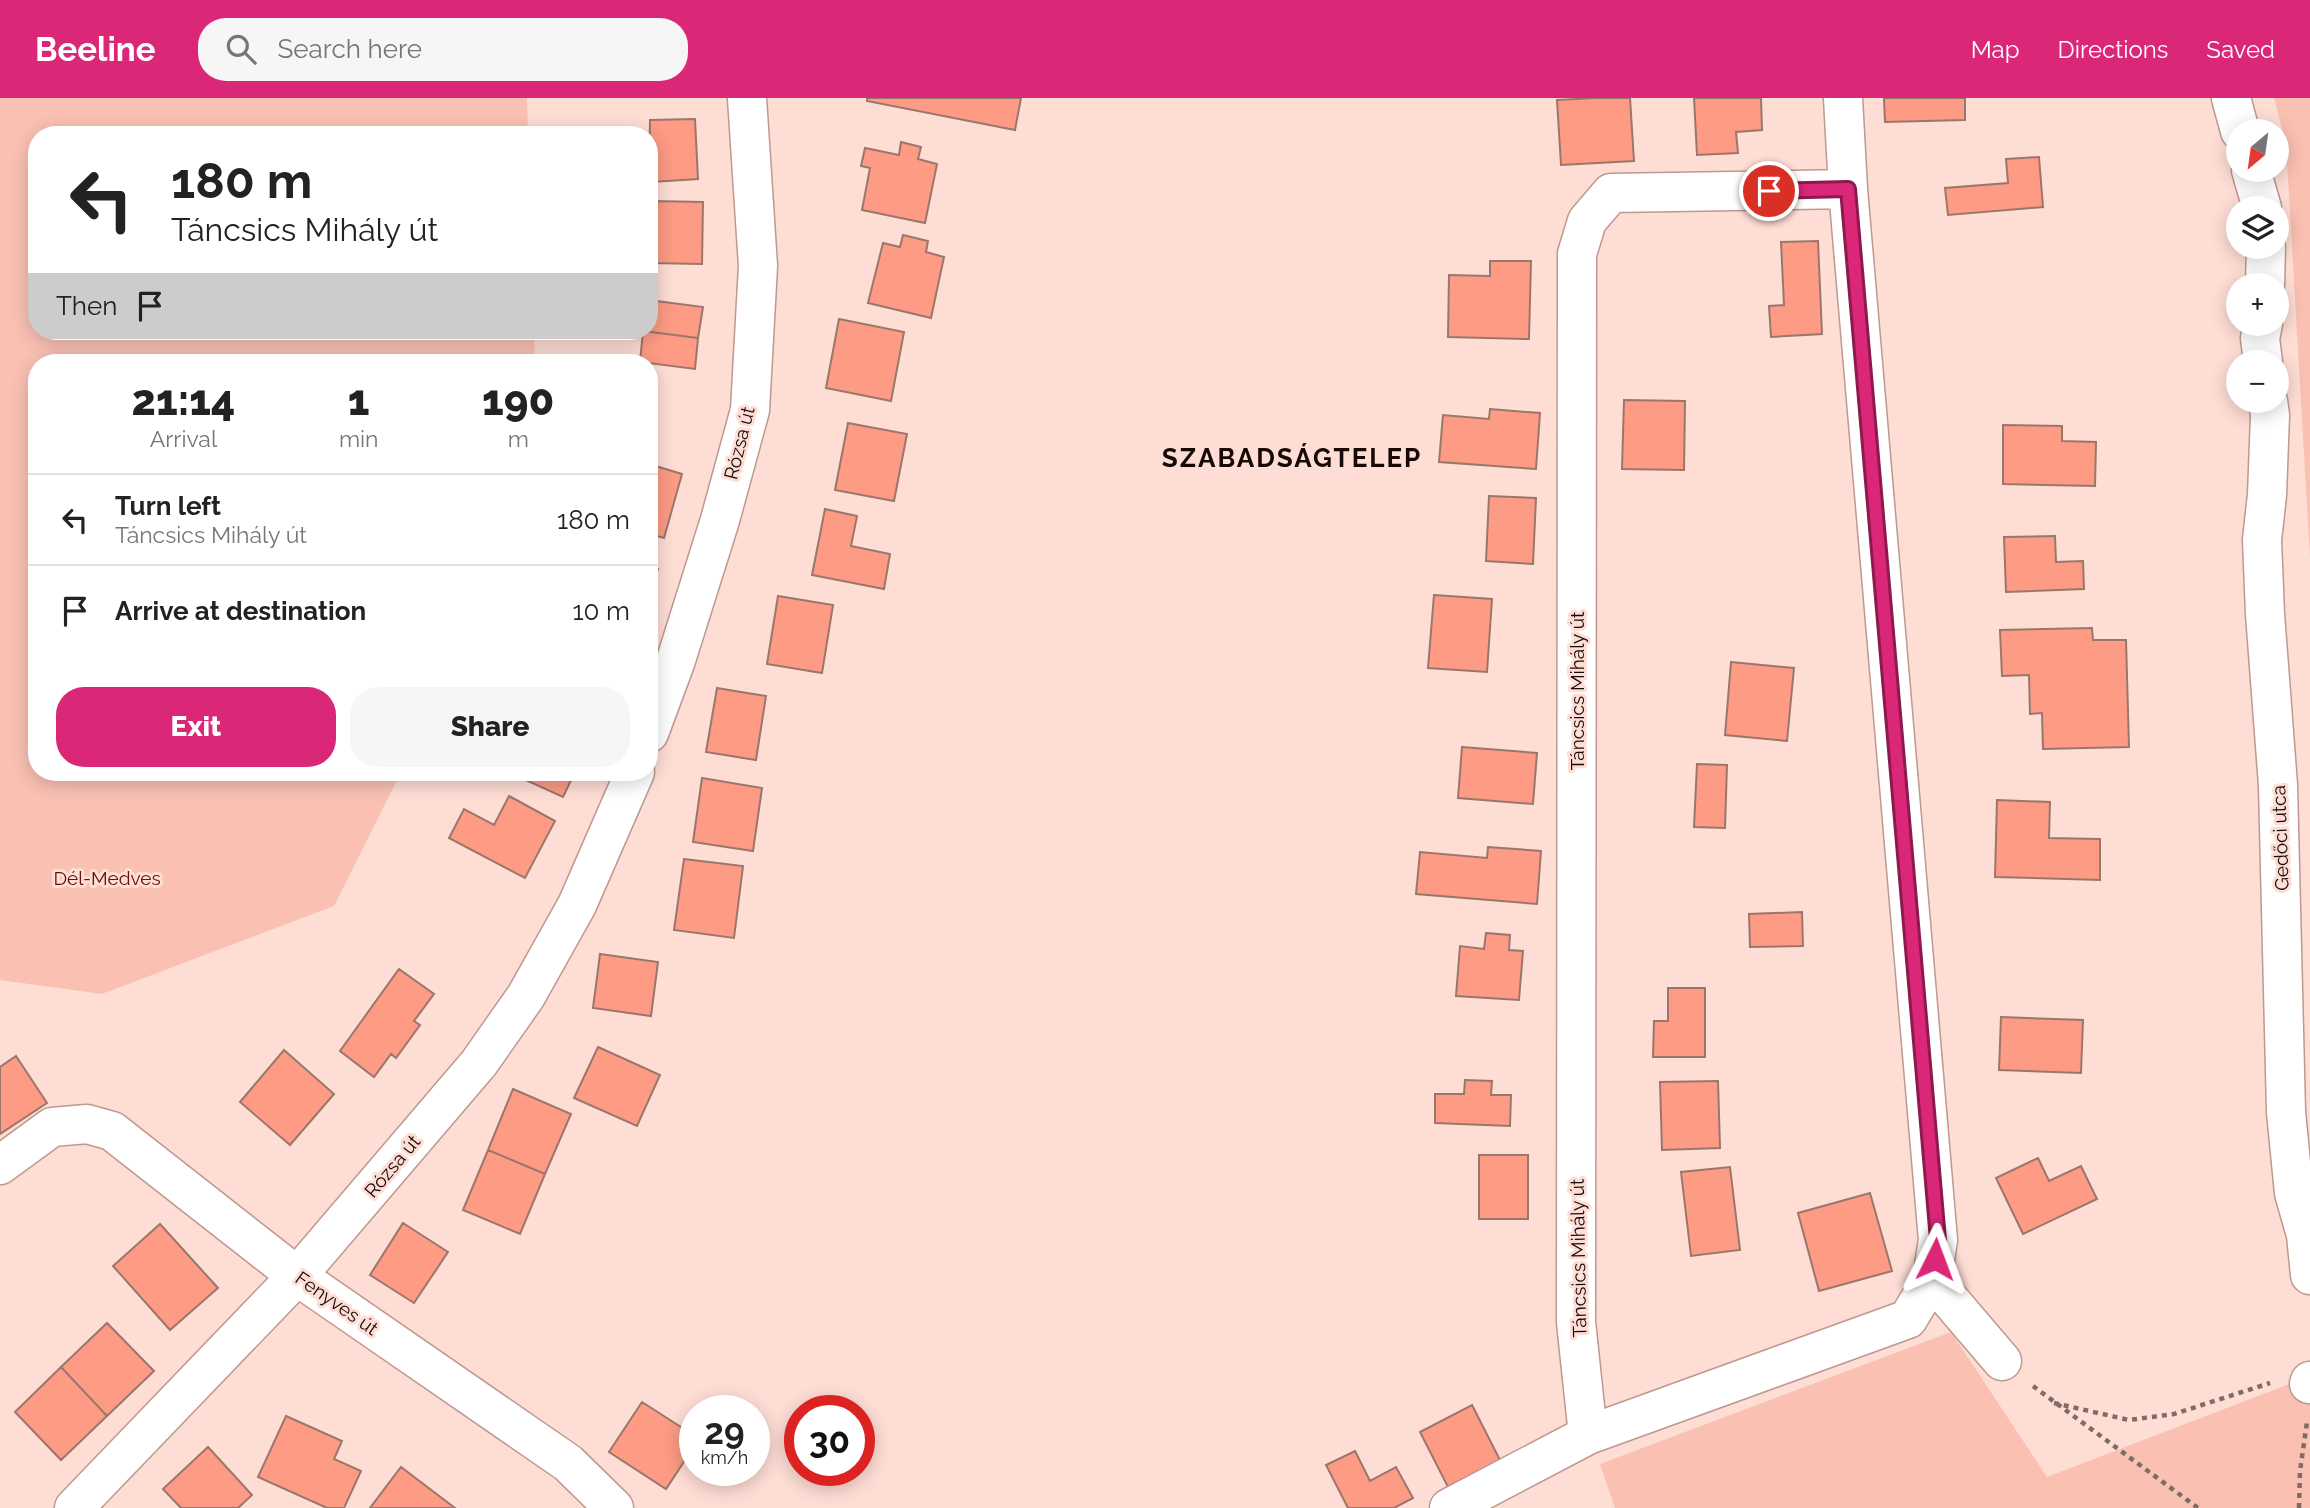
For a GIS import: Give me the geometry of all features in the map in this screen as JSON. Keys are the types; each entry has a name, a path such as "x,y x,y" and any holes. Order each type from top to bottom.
{"street":[{"name":"Rózsa út","path":"658,709 720,520 750,410 758,266 747,98"},
{"path":"1449,1508 1588,1435 1908,1319 1932,1279 1938,1240 1848,189 1843,98"},
{"path":"2231,98 2237,119"},
{"name":"Táncsics Mihály út","path":"1588,1435 1576,1322 1577,254 1587,221 1611,193 1848,189"},
{"name":"Gedőci utca","path":"2270,413 2262,540 2278,785 2286,1112 2294,1192 2306,1235 2310,1275"},
{"name":"Rózsa út","path":"74,1508 297,1276 479,1063 526,996 577,905 631,781"},
{"name":"Fenyves út","path":"0,1165 52,1126 87,1125 112,1131 297,1276 568,1463 614,1508"},
{"path":"1932,1279 2002,1362"}],"path":[{"path":"2002,1362 2198,1508"},
{"path":"2054,1403 2130,1420 2174,1413 2288,1376 2310,1383 2299,1508"}],"green space":[{"name":"Dél-Medves","path":"0,98 527,98 528,126 28,126 28,340 534,340 535,354 28,354 28,781 396,781 334,906 102,994 0,980"},
{"path":"2274,98 2310,98 2310,557 2288,182 2289,119 2279,119"},
{"path":"1951,1332 2047,1477 2310,1376 2310,1508 1615,1508 1600,1464"}],"building":[{"path":"867,98 1021,98 1015,130 867,101"},
{"path":"1630,98 1634,161 1561,165 1557,100"},
{"path":"1694,98 1761,98 1762,130 1736,132 1738,153 1697,155"},
{"path":"1884,98 1965,98 1965,120 1885,122"},
{"path":"695,119 698,179 658,182 658,126 650,126 650,120"},
{"path":"901,142 921,147 918,159 937,164 925,223 862,210 870,168 861,166 865,148 899,155"},
{"path":"2039,157 2043,207 1948,215 1945,188 2008,183 2006,159"},
{"path":"658,201 703,202 702,264 658,263"},
{"path":"903,235 928,241 926,252 944,257 931,318 868,303 883,243 900,247"},
{"path":"1818,241 1822,334 1771,337 1769,306 1784,305 1781,242"},
{"path":"1490,261 1531,261 1529,339 1448,337 1449,275 1490,276"},
{"path":"658,301 703,307 698,338 658,333"},
{"path":"839,319 904,332 891,401 826,388"},
{"path":"658,333 698,338 695,369 658,364 658,354 641,354 642,340 658,340"},
{"path":"1624,400 1685,401 1684,470 1622,469"},
{"path":"1490,409 1540,413 1536,469 1439,462 1443,415 1489,419"},
{"path":"848,423 907,434 894,501 835,490"},
{"path":"2003,425 2062,426 2062,441 2096,442 2095,486 2003,484"},
{"path":"658,467 682,474 664,538 658,536"},
{"path":"1489,496 1536,498 1533,564 1486,561"},
{"path":"825,509 857,516 851,546 890,554 884,589 812,575"},
{"path":"2055,536 2056,562 2083,561 2084,589 2006,592 2004,537"},
{"path":"1434,595 1492,599 1487,672 1428,668"},
{"path":"778,596 833,605 822,673 767,664"},
{"path":"2092,628 2093,640 2126,640 2129,747 2043,749 2042,713 2030,714 2029,675 2002,676 2000,630"},
{"path":"1731,662 1794,668 1787,741 1725,735"},
{"path":"717,688 766,696 756,760 706,752"},
{"path":"1462,747 1537,753 1533,804 1458,798"},
{"path":"1697,764 1727,765 1725,828 1694,827"},
{"path":"702,778 762,788 753,851 693,842"},
{"path":"528,781 571,781 563,797"},
{"path":"509,796 555,821 525,878 449,838 464,809 494,825"},
{"path":"1997,800 2050,802 2049,838 2100,839 2100,880 1995,877"},
{"path":"1488,847 1541,851 1537,904 1416,894 1420,852 1487,858"},
{"path":"684,859 743,866 734,938 674,930"},
{"path":"1802,912 1803,946 1750,947 1749,914"},
{"path":"1486,933 1510,935 1509,950 1523,951 1519,1000 1456,996 1460,946 1484,949"},
{"path":"600,954 658,962 651,1016 593,1008"},
{"path":"399,969 434,994 414,1021 420,1025 396,1058 391,1054 374,1077 340,1051"},
{"path":"1668,988 1705,988 1705,1057 1653,1057 1654,1021 1668,1021"},
{"path":"2001,1017 2083,1020 2081,1073 1999,1070"},
{"path":"598,1047 660,1075 637,1126 574,1098"},
{"path":"284,1050 334,1094 290,1145 240,1102"},
{"path":"16,1056 47,1103 0,1134 0,1067"},
{"path":"1465,1080 1492,1081 1491,1095 1511,1095 1510,1126 1435,1123 1435,1094 1464,1094"},
{"path":"1718,1081 1720,1148 1662,1150 1660,1082"},
{"path":"513,1089 571,1114 545,1174 488,1150"},
{"path":"488,1150 545,1174 520,1234 463,1210"},
{"path":"1479,1155 1528,1155 1528,1219 1479,1219"},
{"path":"2038,1158 2049,1181 2081,1166 2097,1199 2023,1234 1996,1178"},
{"path":"1730,1167 1740,1250 1691,1256 1681,1172"},
{"path":"1870,1193 1892,1271 1819,1291 1798,1213"},
{"path":"403,1223 448,1252 414,1303 370,1275"},
{"path":"160,1224 218,1288 170,1330 113,1266"},
{"path":"107,1323 154,1371 107,1416 61,1367"},
{"path":"61,1367 107,1416 61,1460 15,1412"},
{"path":"642,1402 679,1426 679,1469 666,1489 609,1452"},
{"path":"1472,1405 1502,1464 1450,1491 1420,1432"},
{"path":"286,1416 342,1441 334,1459 361,1471 344,1508 327,1508 258,1477"},
{"path":"208,1447 252,1495 238,1508 181,1508 163,1489"},
{"path":"1355,1451 1370,1481 1396,1467 1413,1498 1394,1508 1348,1508 1326,1465"},
{"path":"401,1467 455,1508 370,1508"}],"district":[{"name":"SZABADSÁGTELEP","path":"1292,458"}],"route":[{"path":"1769,191 1848,189 1938,1240 1935,1259"}]}
